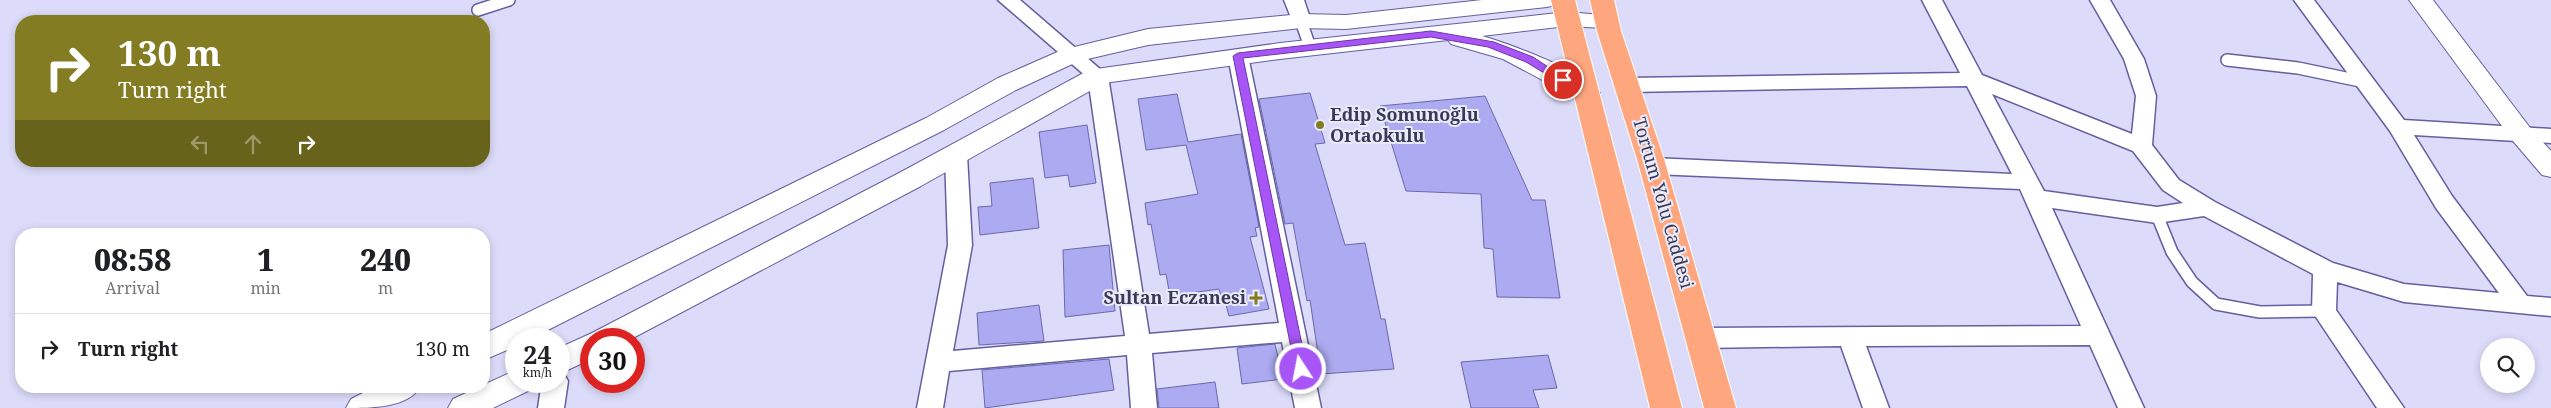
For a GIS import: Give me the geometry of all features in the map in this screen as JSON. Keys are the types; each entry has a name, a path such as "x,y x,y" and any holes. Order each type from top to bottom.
{"highway":[{"path":"1565,10 1666,408"},
{"name":"Tortum Yolu Caddesi","path":"1603,10 1629,85 1653,166 1720,408"}],"main road":[{"path":"490,345 935,124 1007,84 1071,54 1148,37 1298,10 1344,11 1547,0"},
{"path":"2421,0 2522,135 2551,168"},
{"path":"625,328 956,154 1098,76 1238,56 1431,34 1565,10 1603,10"},
{"path":"1431,34 1490,44 1530,60 1587,93"},
{"path":"464,408 505,388"},
{"path":"362,408 392,393"}],"street":[{"path":"1008,0 1098,76 1139,346 1144,408"},
{"path":"1932,0 2032,190 2132,408"},
{"path":"2100,0 2134,59 2146,96 2141,146"},
{"path":"2304,0 2398,127 2444,202 2521,305"},
{"path":"1238,56 1308,408"},
{"path":"1629,85 1974,79 2141,146 2171,185 2207,208 2326,270 2404,293 2551,307"},
{"path":"2398,127 2551,136"},
{"path":"930,408 960,244 956,154"},
{"path":"1653,166 2032,190 2157,216 2207,208"},
{"path":"2326,270 2324,311 2391,408"},
{"path":"938,362 1294,331"},
{"path":"1701,338 2098,335"},
{"path":"1850,337 1876,408"},
{"path":"552,408 554,393"}],"lane":[{"path":"478,10 509,0"},
{"path":"1298,10 1310,47"},
{"path":"2228,60 2298,68 2365,82"},
{"path":"2157,216 2172,252 2192,282 2216,304 2260,312 2324,311"}],"building":[{"path":"1310,93 1325,143 1315,144 1345,245 1365,243 1381,319 1385,319 1394,369 1321,374 1310,300 1307,301 1293,223 1285,224 1259,99"},
{"path":"1177,94 1188,142 1241,134 1259,227 1255,228 1257,236 1250,237 1269,309 1229,316 1224,297 1221,297 1219,289 1170,296 1166,274 1160,275 1151,224 1148,225 1145,203 1198,194 1186,145 1146,150 1138,99"},
{"path":"1485,96 1532,200 1545,200 1560,298 1497,297 1493,249 1484,248 1481,194 1406,191 1380,106"},
{"path":"1087,125 1096,183 1070,187 1068,175 1045,178 1039,132"},
{"path":"1033,178 1039,228 980,235 978,207 992,206 990,183"},
{"path":"1109,245 1115,311 1065,317 1063,250"},
{"path":"1039,305 1044,341 979,345 977,313"},
{"path":"1275,344 1283,379 1242,384 1237,348"},
{"path":"1548,355 1557,388 1533,390 1539,408 1471,408 1461,362"},
{"path":"1109,359 1114,390 985,408 982,370"},
{"path":"1215,382 1219,408 1159,408 1157,389"}],"place":[{"name":"Edip Somunoğlu Ortaokulu","path":"1320,125"},
{"name":"Sultan Eczanesi","path":"1256,298"}],"route":[{"path":"1301,369 1238,56 1431,34 1490,44 1530,60 1553,72 1563,80"}]}
